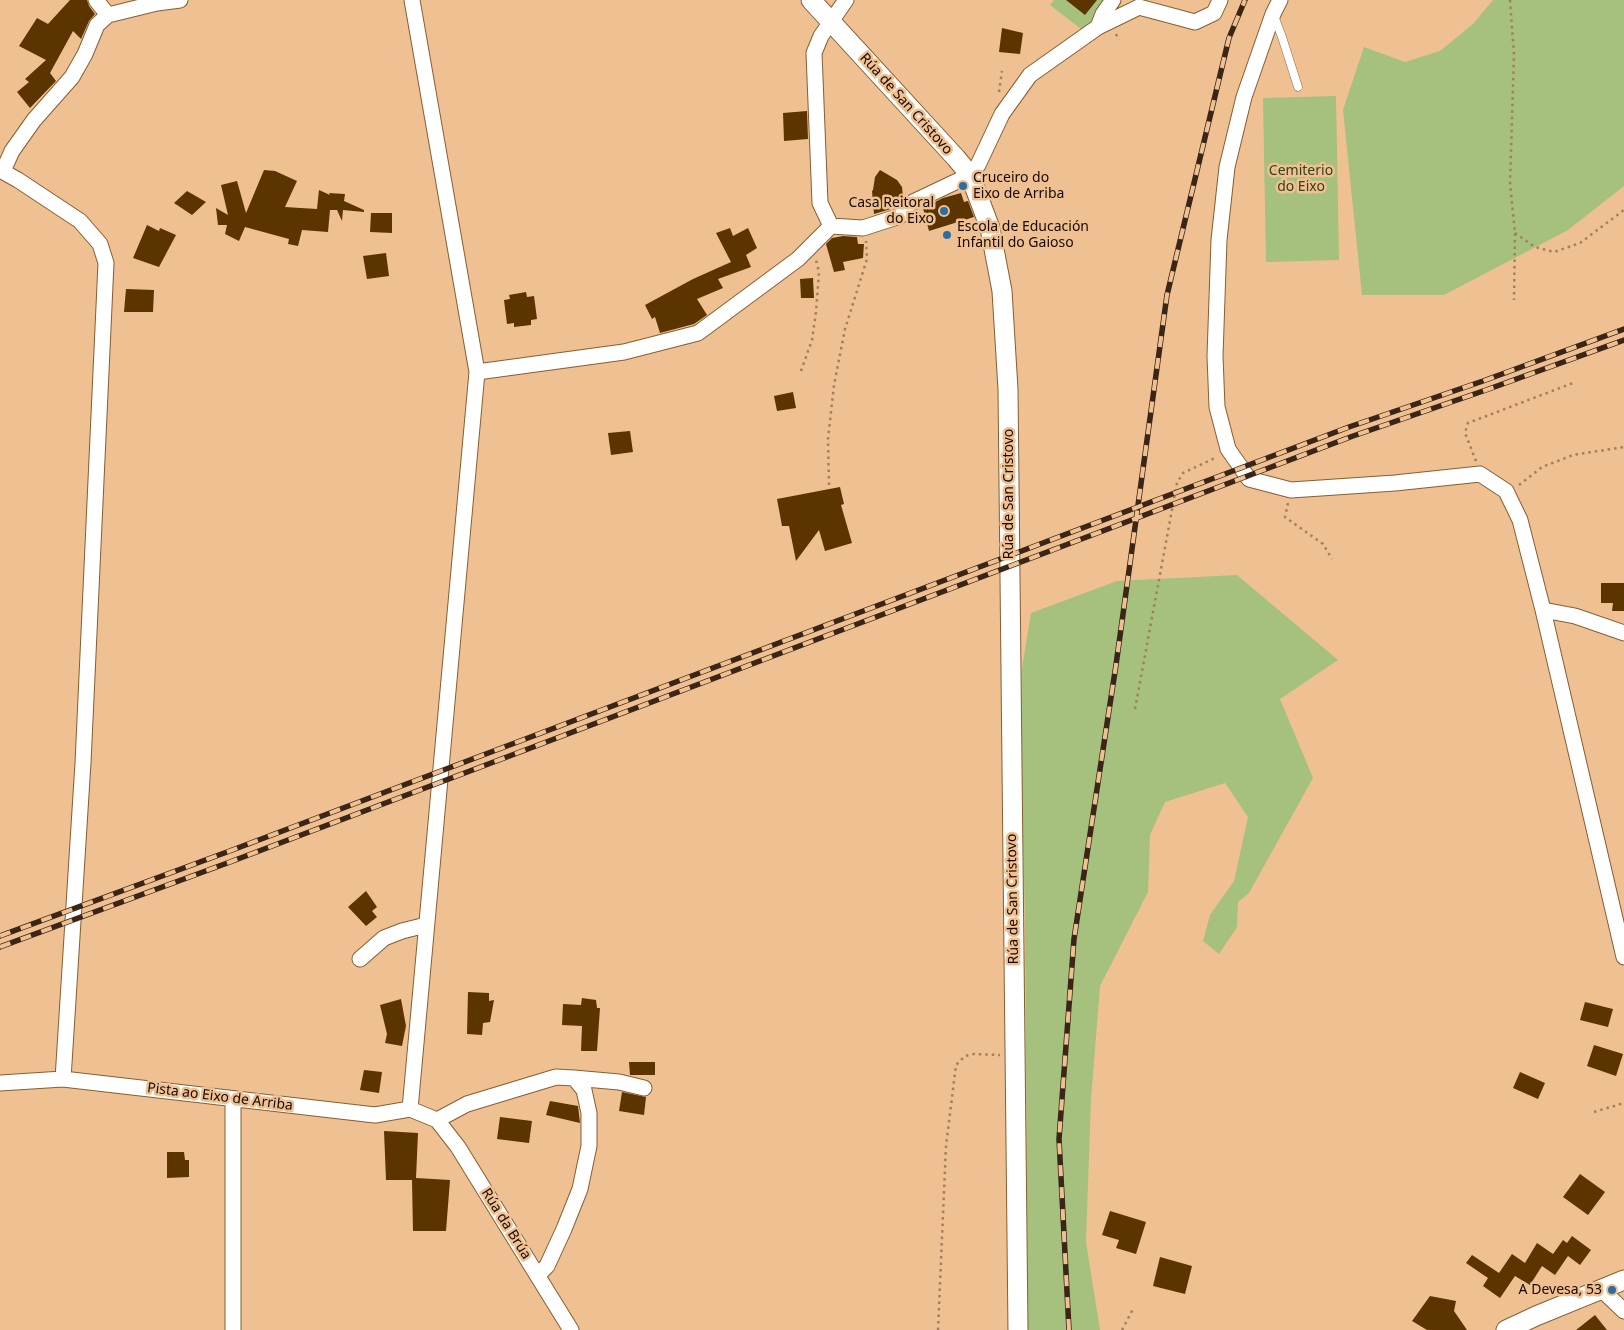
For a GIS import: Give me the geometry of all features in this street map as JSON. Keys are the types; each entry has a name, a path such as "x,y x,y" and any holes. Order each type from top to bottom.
{"street":[{"path":"96,0 108,15"},
{"path":"63,1079 83,763 106,263 100,244 80,221 1,170 34,120 72,77 85,54 97,25 108,15 156,3 180,0"},
{"path":"412,0 477,372 410,1109 438,1120 466,1104 556,1077 601,1080 644,1088"},
{"name":"Rúa de San Cristovo","path":"811,0 970,175 990,228 1002,291 1008,389 1018,1330"},
{"path":"831,226 820,203 814,53 821,36 846,0"},
{"path":"1098,27 1103,14 1113,0"},
{"path":"477,372 624,352 698,333 798,259 831,226 863,228 900,216 909,204 970,175 978,165 1002,114 1030,75 1098,27 1139,7 1195,22 1214,13 1220,0"},
{"path":"1280,0 1273,14 1244,97 1227,167 1219,240 1215,364 1217,407 1228,449 1250,479 1291,490 1394,483 1480,474 1506,491 1520,520 1543,610 1624,957"},
{"path":"1543,610 1574,616 1624,633"},
{"path":"360,959 384,938 426,925"},
{"path":"538,1275 547,1266 574,1205 580,1189 589,1146 589,1113 584,1090 574,1078"},
{"name":"Pista ao Eixo de Arriba","path":"0,1083 63,1079 375,1115 410,1109"},
{"path":"233,1099 233,1330"},
{"name":"Rúa da Brúa","path":"438,1120 458,1147 571,1330"},
{"path":"1506,1330 1624,1280"},
{"path":"1601,1289 1624,1311"}],"lane":[{"path":"1273,14 1298,87"}],"path":[{"path":"1510,0 1514,55 1510,183 1515,233 1514,300"},
{"path":"1515,233 1535,247 1554,252 1580,243 1624,210"},
{"path":"829,485 828,439 834,385 845,328 867,259 868,247 863,228"},
{"path":"801,371 812,340 816,312 819,272 816,256 811,247"},
{"path":"1480,474 1465,433 1468,423 1573,383"},
{"path":"1506,491 1518,485 1542,467 1573,455 1624,447"},
{"path":"1135,709 1177,483 1183,473 1214,459 1228,449"},
{"path":"1291,490 1285,517 1323,544 1332,559"},
{"path":"938,1330 946,1146 956,1065 965,1056 974,1054 1014,1055"},
{"path":"1594,1112 1624,1103"},
{"path":"1122,1330 1134,1307"}],"green space":[{"path":"1054,0 1108,0 1085,32 1050,5"},
{"path":"1493,0 1624,0 1624,186 1568,230 1444,295 1362,295 1343,110 1364,47 1405,62 1440,51 1473,24"},
{"name":"Cemiterio do Eixo","path":"1336,96 1339,260 1266,262 1263,98"},
{"path":"1237,575 1338,660 1280,699 1313,778 1249,893 1238,902 1237,927 1219,954 1203,941 1210,915 1234,881 1248,817 1225,783 1165,802 1150,835 1148,892 1100,986 1091,1100 1086,1242 1100,1330 1028,1330 1025,920 1021,758 1022,668 1031,613 1117,581"}],"building":[{"path":"70,0 87,0 95,14 89,21 81,39 73,31 50,73 56,81 30,108 17,92 29,82 25,79 46,60 19,46 37,18 48,24"},
{"path":"1066,0 1097,0 1085,15"},
{"path":"1002,28 1023,33 1020,54 999,52"},
{"path":"807,111 808,139 784,141 783,113"},
{"path":"264,170 275,171 297,181 285,207 317,209 319,190 330,195 329,193 345,194 344,201 364,210 364,212 343,210 342,221 337,210 330,210 328,232 302,230 298,246 288,244 289,239 245,227 239,241 225,234 227,225 218,225 216,208 228,215 221,185 237,181 246,213"},
{"path":"880,170 897,180 902,187 903,197 894,208 874,214 872,191 875,177"},
{"path":"187,191 206,202 192,215 174,203"},
{"name":"Casa Reitoral do Eixo","path":"961,193 964,202 968,201 974,217 929,231 923,208 943,198"},
{"path":"371,213 392,213 392,233 370,232"},
{"path":"147,225 159,231 160,228 176,235 159,267 133,258"},
{"path":"730,228 733,236 748,228 757,248 746,255 751,267 718,279 723,288 697,299 707,315 694,324 660,333 655,317 652,319 645,305 693,279 731,262 716,233"},
{"path":"843,236 857,237 858,244 864,244 863,258 843,262 845,270 834,272 826,244 832,238"},
{"path":"386,253 389,276 367,279 363,256"},
{"path":"813,278 814,298 801,298 800,279"},
{"path":"126,289 154,290 153,312 124,312"},
{"path":"526,292 527,297 534,296 537,319 531,320 531,325 514,327 514,323 507,324 504,300 510,299 509,295"},
{"path":"793,392 796,408 777,411 774,396"},
{"path":"630,431 633,452 611,455 608,433"},
{"path":"840,487 844,504 841,505 852,543 825,551 819,530 796,561 789,526 782,526 777,499"},
{"path":"1601,583 1624,583 1624,611 1612,611 1613,603 1601,603"},
{"path":"366,891 377,907 372,911 377,917 366,926 348,907"},
{"path":"468,992 489,993 489,1001 494,1000 490,1022 483,1023 482,1035 467,1034"},
{"path":"582,998 596,1000 597,1008 600,1008 597,1051 581,1051 582,1026 562,1025 563,1004 581,1005"},
{"path":"401,999 406,1026 402,1046 385,1043 387,1034 380,1005"},
{"path":"1585,1002 1613,1009 1608,1027 1580,1020"},
{"path":"1594,1045 1623,1054 1616,1076 1587,1066"},
{"path":"629,1062 655,1062 655,1075 630,1075"},
{"path":"364,1070 382,1072 379,1093 360,1090"},
{"path":"1520,1072 1545,1083 1538,1099 1513,1088"},
{"path":"622,1092 646,1097 644,1115 619,1111"},
{"path":"550,1101 578,1106 580,1123 546,1115"},
{"path":"500,1117 532,1121 529,1143 497,1139"},
{"path":"384,1131 418,1133 416,1178 450,1180 446,1231 413,1231 412,1180 386,1180"},
{"path":"167,1152 184,1152 185,1160 189,1160 189,1177 167,1178"},
{"path":"1580,1174 1605,1192 1588,1215 1563,1197"},
{"path":"1110,1211 1146,1222 1136,1254 1116,1248 1119,1240 1102,1235"},
{"path":"1572,1236 1591,1250 1580,1265 1568,1256 1555,1275 1542,1266 1530,1285 1515,1276 1500,1298 1483,1286 1488,1278 1466,1263 1472,1255 1499,1273 1512,1254 1525,1263 1537,1243 1553,1254 1563,1240 1567,1243"},
{"path":"1160,1257 1192,1266 1185,1294 1153,1286"},
{"path":"1430,1296 1456,1301 1454,1311 1467,1330 1427,1330 1412,1321"},
{"path":"1595,1315 1607,1330 1576,1330"}],"railway":[{"path":"1069,1330 1059,1139 1074,939 1116,665 1167,295 1229,38 1245,0"},
{"path":"0,936 227,852 1349,427 1483,381 1624,329"},
{"path":"0,947 230,862 1353,436 1624,340"}],"place":[{"name":"Cruceiro do Eixo de Arriba","path":"963,186"},
{"name":"Casa Reitoral do Eixo","path":"944,211"},
{"name":"Escola de Educación Infantil do Gaioso","path":"947,235"},
{"name":"A Devesa, 53","path":"1612,1290"}]}
